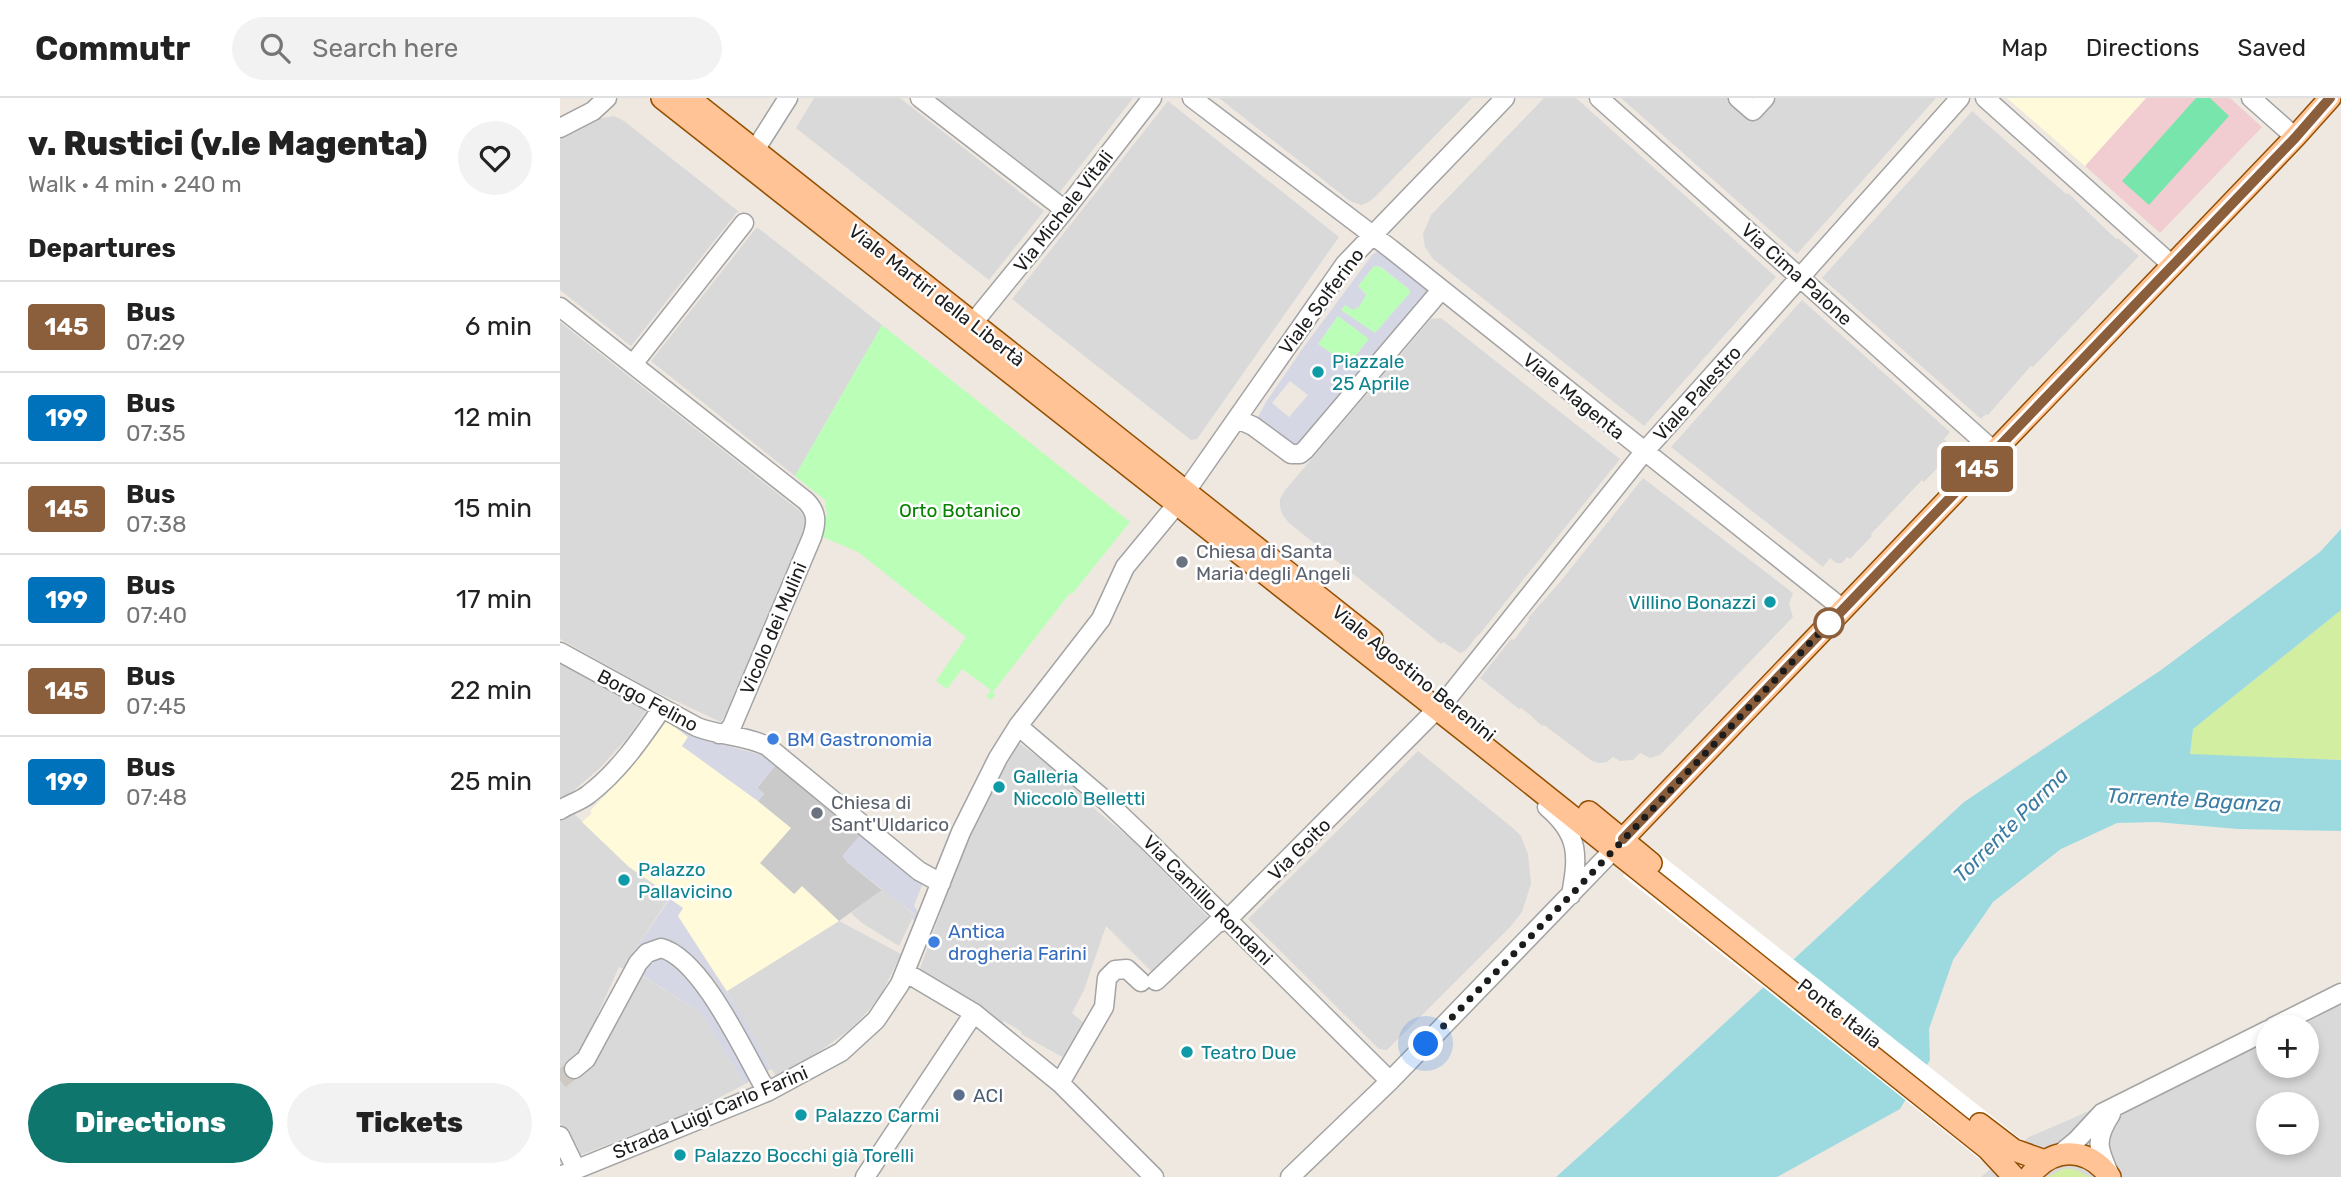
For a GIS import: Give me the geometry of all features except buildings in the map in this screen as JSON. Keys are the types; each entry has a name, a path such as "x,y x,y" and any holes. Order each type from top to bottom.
{"main road":[{"name":"Viale Martiri della Libertà","path":"662,98 686,106 755,150 973,323 1181,498"},
{"path":"1618,845 2295,138 2330,98"},
{"path":"686,106 1044,401 1181,498"},
{"name":"Viale Agostino Berenini","path":"1181,498 1636,861"},
{"name":"Viale Agostino Berenini","path":"1442,704 1475,738 1618,845"},
{"name":"Ponte Italia","path":"1636,861 2005,1162 2014,1177"},
{"name":"Ponte Italia","path":"2005,1162 2080,1155 2092,1160 2110,1177"},
{"path":"2029,1177 2052,1158"}],"street":[{"path":"560,128 593,111 607,98"},
{"path":"755,150 788,98"},
{"path":"920,98 1065,210"},
{"name":"Via Michele Vitali","path":"973,323 1152,98"},
{"name":"Viale Magenta","path":"1192,98 1441,290 1843,609"},
{"name":"Viale Solferino","path":"1181,498 1245,423 1338,274 1371,236 1505,98"},
{"name":"Via Cima Palone","path":"1599,98 1994,451"},
{"path":"1738,98 1753,111 1765,98"},
{"name":"Viale Palestro","path":"1442,704 1644,452 1960,98"},
{"path":"1985,98 2172,265"},
{"path":"2251,98 2295,138"},
{"path":"560,307 633,364 744,223"},
{"path":"1245,423 1291,454 1300,454 1441,290"},
{"name":"Vicolo dei Mulini","path":"633,364 806,501 815,514 813,537 732,726 727,732 719,734"},
{"name":"Strada Luigi Carlo Farini","path":"568,1172 599,1169 767,1092 831,1058 860,1037 888,1004 905,972 969,814 1004,747 1101,619 1125,567 1181,498"},
{"name":"Borgo Felino","path":"560,652 697,727 719,734 748,738 776,752 919,872 941,883"},
{"name":"Via Goito","path":"1060,1083 1104,1007 1107,978 1115,970 1127,969 1148,981 1216,924 1228,919 1442,704"},
{"path":"560,810 588,795 601,783 629,753 662,708"},
{"name":"Via Camillo Rondani","path":"1018,726 1107,801 1390,1081"},
{"path":"1475,738 1515,782 1558,816 1570,833 1576,857 1571,895"},
{"path":"1290,1177 1390,1081 1618,845"},
{"path":"574,1069 586,1059 643,957 653,950 668,950 682,959 712,996 767,1092"},
{"path":"905,972 974,1013 1060,1083 1154,1177"},
{"path":"2297,1015 2341,993"},
{"path":"865,1177 974,1013"},
{"path":"2052,1158 2081,1136 2099,1115 2256,1036"},
{"path":"2110,1177 2098,1138 2114,1110 2121,1105"},
{"path":"560,1136 568,1172"}],"shaded area":[{"path":"814,98 900,98 1044,211 989,280 796,128"},
{"path":"934,98 1133,98 1057,196"},
{"path":"1219,98 1472,98 1377,195 1361,205 1350,201"},
{"path":"1544,98 1576,98 1776,277 1644,426 1433,259 1425,247 1423,234 1431,215"},
{"path":"1621,98 1728,98 1753,120 1773,98 1936,98 1797,254"},
{"path":"2007,98 2146,98 2085,166"},
{"path":"2146,98 2230,98 2262,127 2160,233 2085,166"},
{"path":"1168,101 1339,237 1197,439 1191,440 1012,299"},
{"path":"1972,111 2068,193 2116,239 2139,256 2033,367 2031,366 1988,415 1981,419 1822,278"},
{"path":"614,116 624,121 738,211 631,346 560,290 560,139 596,119"},
{"path":"757,227 882,325 795,476 651,361"},
{"path":"1386,245 1441,290 1300,454 1253,426 1303,348 1372,255","holes":["1374,266 1381,267 1410,290 1375,333 1341,310 1345,305 1353,310 1359,307 1366,295 1358,286","1338,316 1369,339 1348,365 1318,344","1290,381 1308,395 1289,417 1272,403"]},
{"path":"1802,300 1950,432 1944,439 1950,444 1950,450 1944,456 1947,458 1924,482 1922,480 1850,559 1847,557 1842,563 1836,563 1830,558 1823,567 1671,447"},
{"path":"1441,318 1620,459 1479,635 1460,653 1443,642 1441,644 1289,523 1280,507 1280,499 1286,489 1431,319"},
{"path":"560,322 801,512 807,522 807,529 737,689 739,690 721,722 650,689 560,639"},
{"path":"1643,478 1793,593 1789,604 1793,617 1660,755 1650,758 1640,753 1633,760 1620,761 1613,757 1607,762 1599,763 1592,761 1542,726 1480,678 1511,639 1514,640 1528,618"},
{"path":"560,660 647,709 629,736 599,769 560,802"},
{"path":"668,720 701,739 781,760 757,787 764,794 758,801 682,746 688,737"},
{"path":"667,721 688,737 682,746 791,828 795,894 802,886 839,921 727,991 677,916 683,908 670,899 671,896 629,867 582,822 631,768"},
{"path":"1019,743 1062,775 1097,811 1131,839 1209,918 1154,974 1106,926 1084,990 1072,1013 1084,1023 1066,1059 918,974 972,826"},
{"path":"1418,751 1521,836 1528,854 1531,884 1522,912 1511,926 1387,1050 1379,1049 1248,919"},
{"path":"779,761 859,829 860,835 847,862 882,890 839,921 802,886 794,894 760,863 791,828 758,801 764,794 757,788"},
{"path":"570,810 629,866 671,896 622,968 619,967 597,1016 599,1018 642,976 700,1012 745,1084 694,1111 578,1156 560,1123 560,818"},
{"path":"860,827 924,880 914,906 918,912 915,921 912,919 914,914 842,856 860,835 856,832"},
{"path":"883,889 914,915 899,946 851,913"},
{"path":"670,899 683,908 678,916 743,1017 771,1069 745,1084 700,1012 643,976 639,981 622,968"},
{"path":"839,921 901,954 880,997 849,1030 815,1055 776,1077 727,991"},
{"path":"2341,989 2341,1177 1981,1177 2029,1137 2256,1030 2256,1078 2319,1078 2319,1015 2287,1015"}],"green space":[{"path":"2196,98 2210,98 2229,116 2149,205 2122,181"},
{"path":"1374,266 1380,267 1410,290 1375,333 1341,310 1365,293 1358,286"},
{"path":"1338,316 1369,339 1348,365 1318,344"},
{"name":"Orto Botanico","path":"882,325 1130,522 1072,594 1070,593 993,692 995,695 991,700 986,696 991,690 962,669 947,689 936,681 966,637 858,552 818,535 827,514 825,500 795,476"},
{"path":"2341,610 2341,760 2190,755 2193,729"},
{"path":"2063,1169 2074,1169 2090,1177 2048,1177"}],"water":[{"path":"2341,529 2341,610 2193,729 2190,754 2341,760 2341,831 2238,829 2156,822 2117,823 2061,849 1993,902 1953,960 1929,1029 1930,1060 1900,1109 1777,1177 1556,1177 1964,802 2161,670 2320,552"}],"pier":[{"path":"1650,846 2022,1140 1991,1168 1623,876"}],"tunnel":[{"path":"560,1080 574,1069"}],"bus line":[{"name":"145","path":"1623,839 2295,138 2330,98"}],"place":[{"name":"Piazzale 25 Aprile","path":"1318,372"},
{"name":"Chiesa di Santa Maria degli Angeli","path":"1182,562"},
{"name":"Villino Bonazzi","path":"1770,602"},
{"name":"BM Gastronomia","path":"773,739"},
{"name":"Galleria Niccolò Belletti","path":"999,787"},
{"name":"Chiesa di Sant'Uldarico","path":"817,813"},
{"name":"Palazzo Pallavicino","path":"624,880"},
{"name":"Antica drogheria Farini","path":"934,942"},
{"name":"Teatro Due","path":"1187,1052"},
{"name":"ACI","path":"959,1095"},
{"name":"Palazzo Carmi","path":"801,1115"},
{"name":"Palazzo Bocchi già Torelli","path":"680,1155"}],"route":[{"path":"1426,1044 1829,623"}],"water label":[{"name":"Torrente Baganza","path":"2194,800"},
{"name":"Torrente Parma","path":"2011,825"}]}
